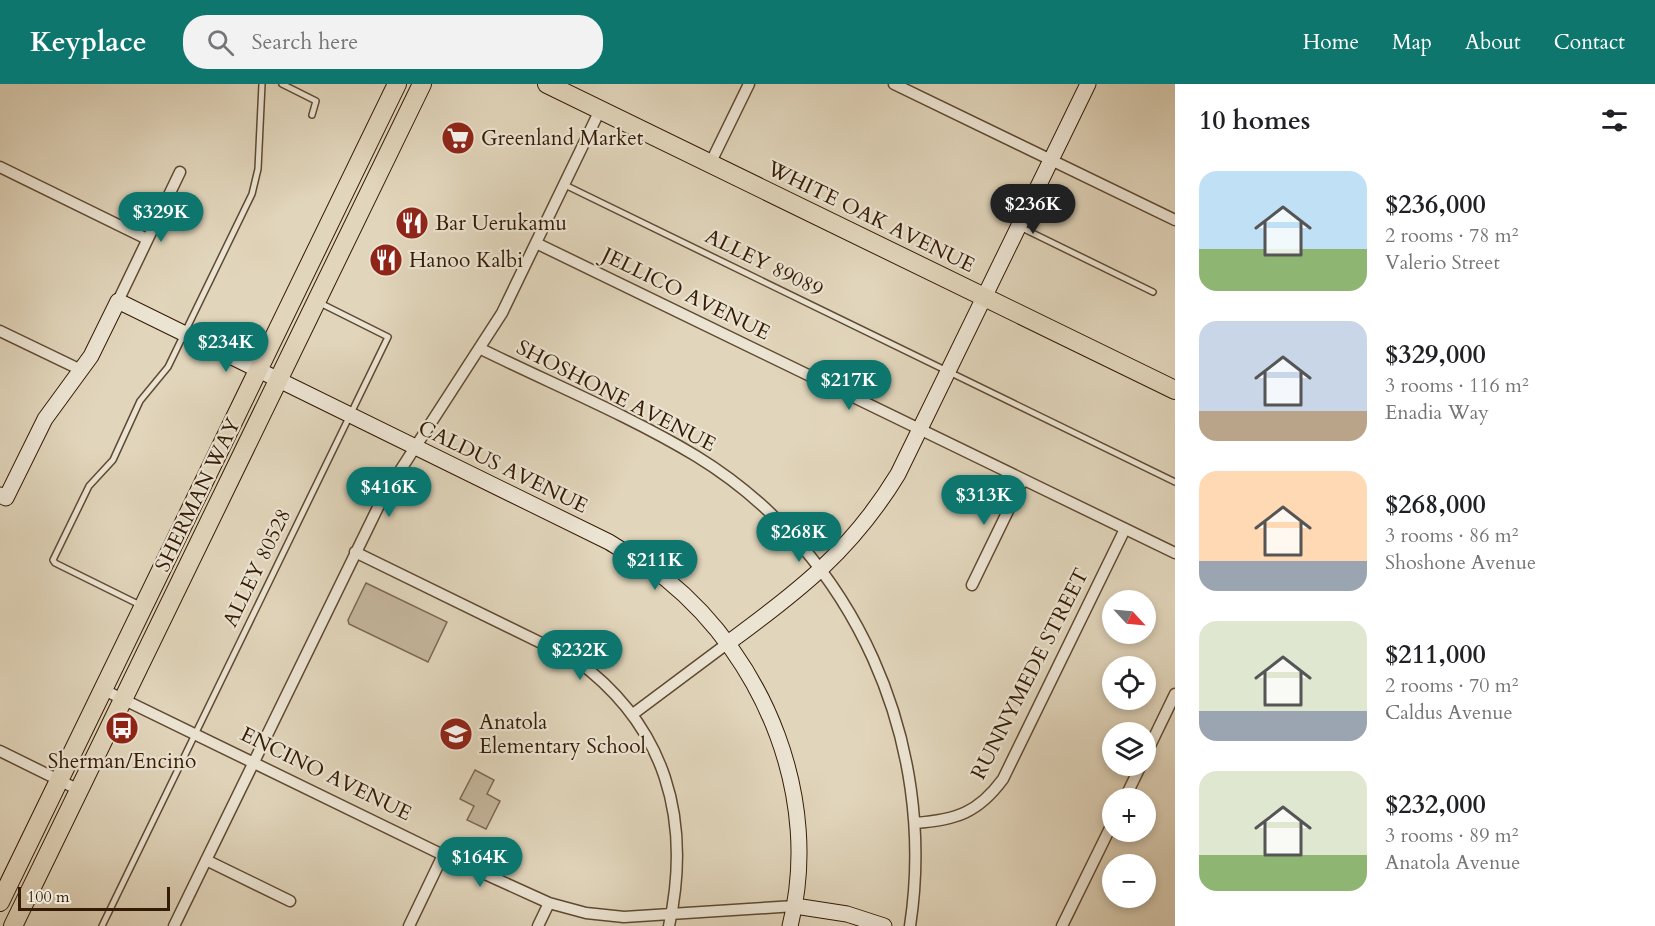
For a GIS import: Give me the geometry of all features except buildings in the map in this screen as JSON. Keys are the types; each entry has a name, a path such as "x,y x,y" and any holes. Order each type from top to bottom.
{"main road":[{"name":"SHERMAN WAY","path":"0,902 397,84"},
{"name":"SHERMAN WAY","path":"13,926 422,84"},
{"name":"WHITE OAK AVENUE","path":"547,84 1175,390"}],"street":[{"path":"710,164 749,84"},
{"path":"894,84 1175,220"},
{"path":"633,714 823,569 872,515 898,474 1088,84"},
{"path":"174,926 384,497 481,349 565,185 600,110"},
{"path":"0,167 147,238"},
{"path":"2,501 45,419 91,356 180,172"},
{"name":"JELLICO AVENUE","path":"536,243 1175,553"},
{"name":"CALDUS AVENUE","path":"118,301 599,537 641,561 689,600 728,643 757,689 770,716 789,775 798,839 795,906 790,926"},
{"path":"0,331 81,370"},
{"name":"SHOSHONE AVENUE","path":"481,349 697,457 759,501 823,569 867,643 886,687 909,772 915,823 916,871 910,926"},
{"path":"972,585 1023,480"},
{"name":"RUNNYMEDE STREET","path":"915,823 945,821 960,816 985,801 1003,779 1125,529"},
{"path":"356,552 576,660 598,676 633,714 665,775 675,814 678,870 670,920"},
{"name":"ENCINO AVENUE","path":"104,690 443,855 549,903 603,915 670,920 795,906 847,914 884,926"},
{"path":"1156,733 1175,694"},
{"path":"0,751 80,789"},
{"path":"1062,926 1103,842"},
{"path":"409,926 443,855"},
{"path":"206,860 290,901"},
{"path":"538,926 549,903"}],"lane":[{"path":"143,606 54,562 89,486 113,460 140,401 166,371 256,180 262,84"},
{"path":"282,84 316,101 312,115"},
{"name":"ALLEY 89089","path":"565,185 1175,482"},
{"path":"1019,227 1153,292"},
{"name":"ALLEY 80528","path":"102,926 388,336 317,301"}],"shaded area":[{"path":"366,583 447,622 428,662 349,624 348,620"},
{"path":"475,770 494,780 487,794 500,801 486,829 467,820 474,806 460,799"}],"place":[{"name":"Greenland Market","path":"458,138"},
{"name":"Bar Uerukamu","path":"412,223"},
{"name":"Hanoo Kalbi","path":"386,260"},
{"name":"Sherman/Encino","path":"122,728"},
{"name":"Anatola Elementary School","path":"456,734"}]}
